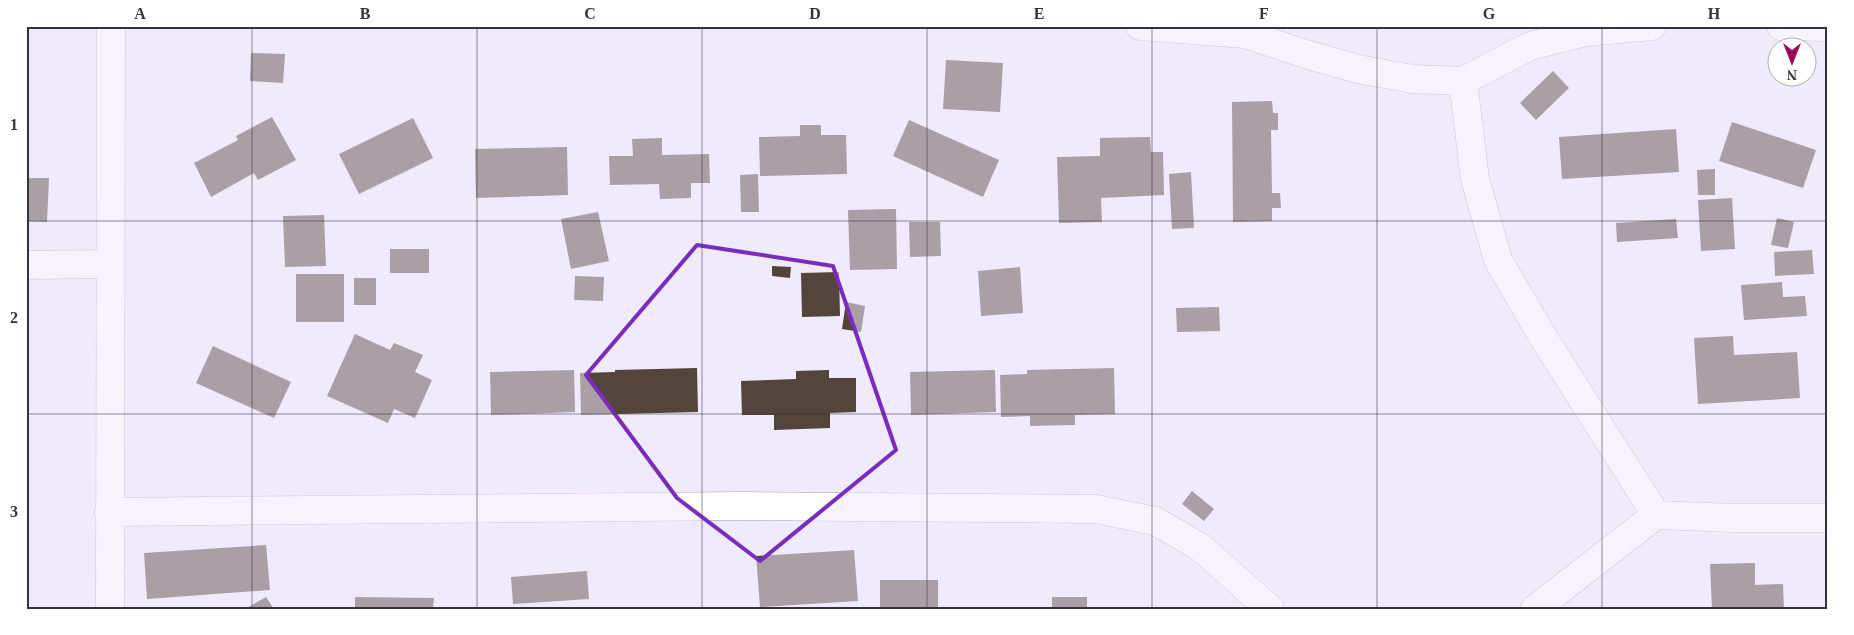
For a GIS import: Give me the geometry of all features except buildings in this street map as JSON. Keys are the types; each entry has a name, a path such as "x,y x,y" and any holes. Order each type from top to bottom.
{"street":[{"path":"110,609 111,26"},
{"path":"1140,26 1245,34 1358,69 1412,79 1463,81 1530,46 1586,32 1652,26"},
{"path":"1781,26 1828,27"},
{"path":"1463,81 1475,179 1498,260 1543,337 1656,515"},
{"path":"26,265 110,264"},
{"path":"109,512 740,506 1096,509 1155,522 1185,538 1200,547 1270,609"},
{"path":"1535,609 1656,515 1733,518 1828,518"}],"highlighted area":[{"path":"697,245 833,266 896,450 760,561 677,498 586,375"}]}
